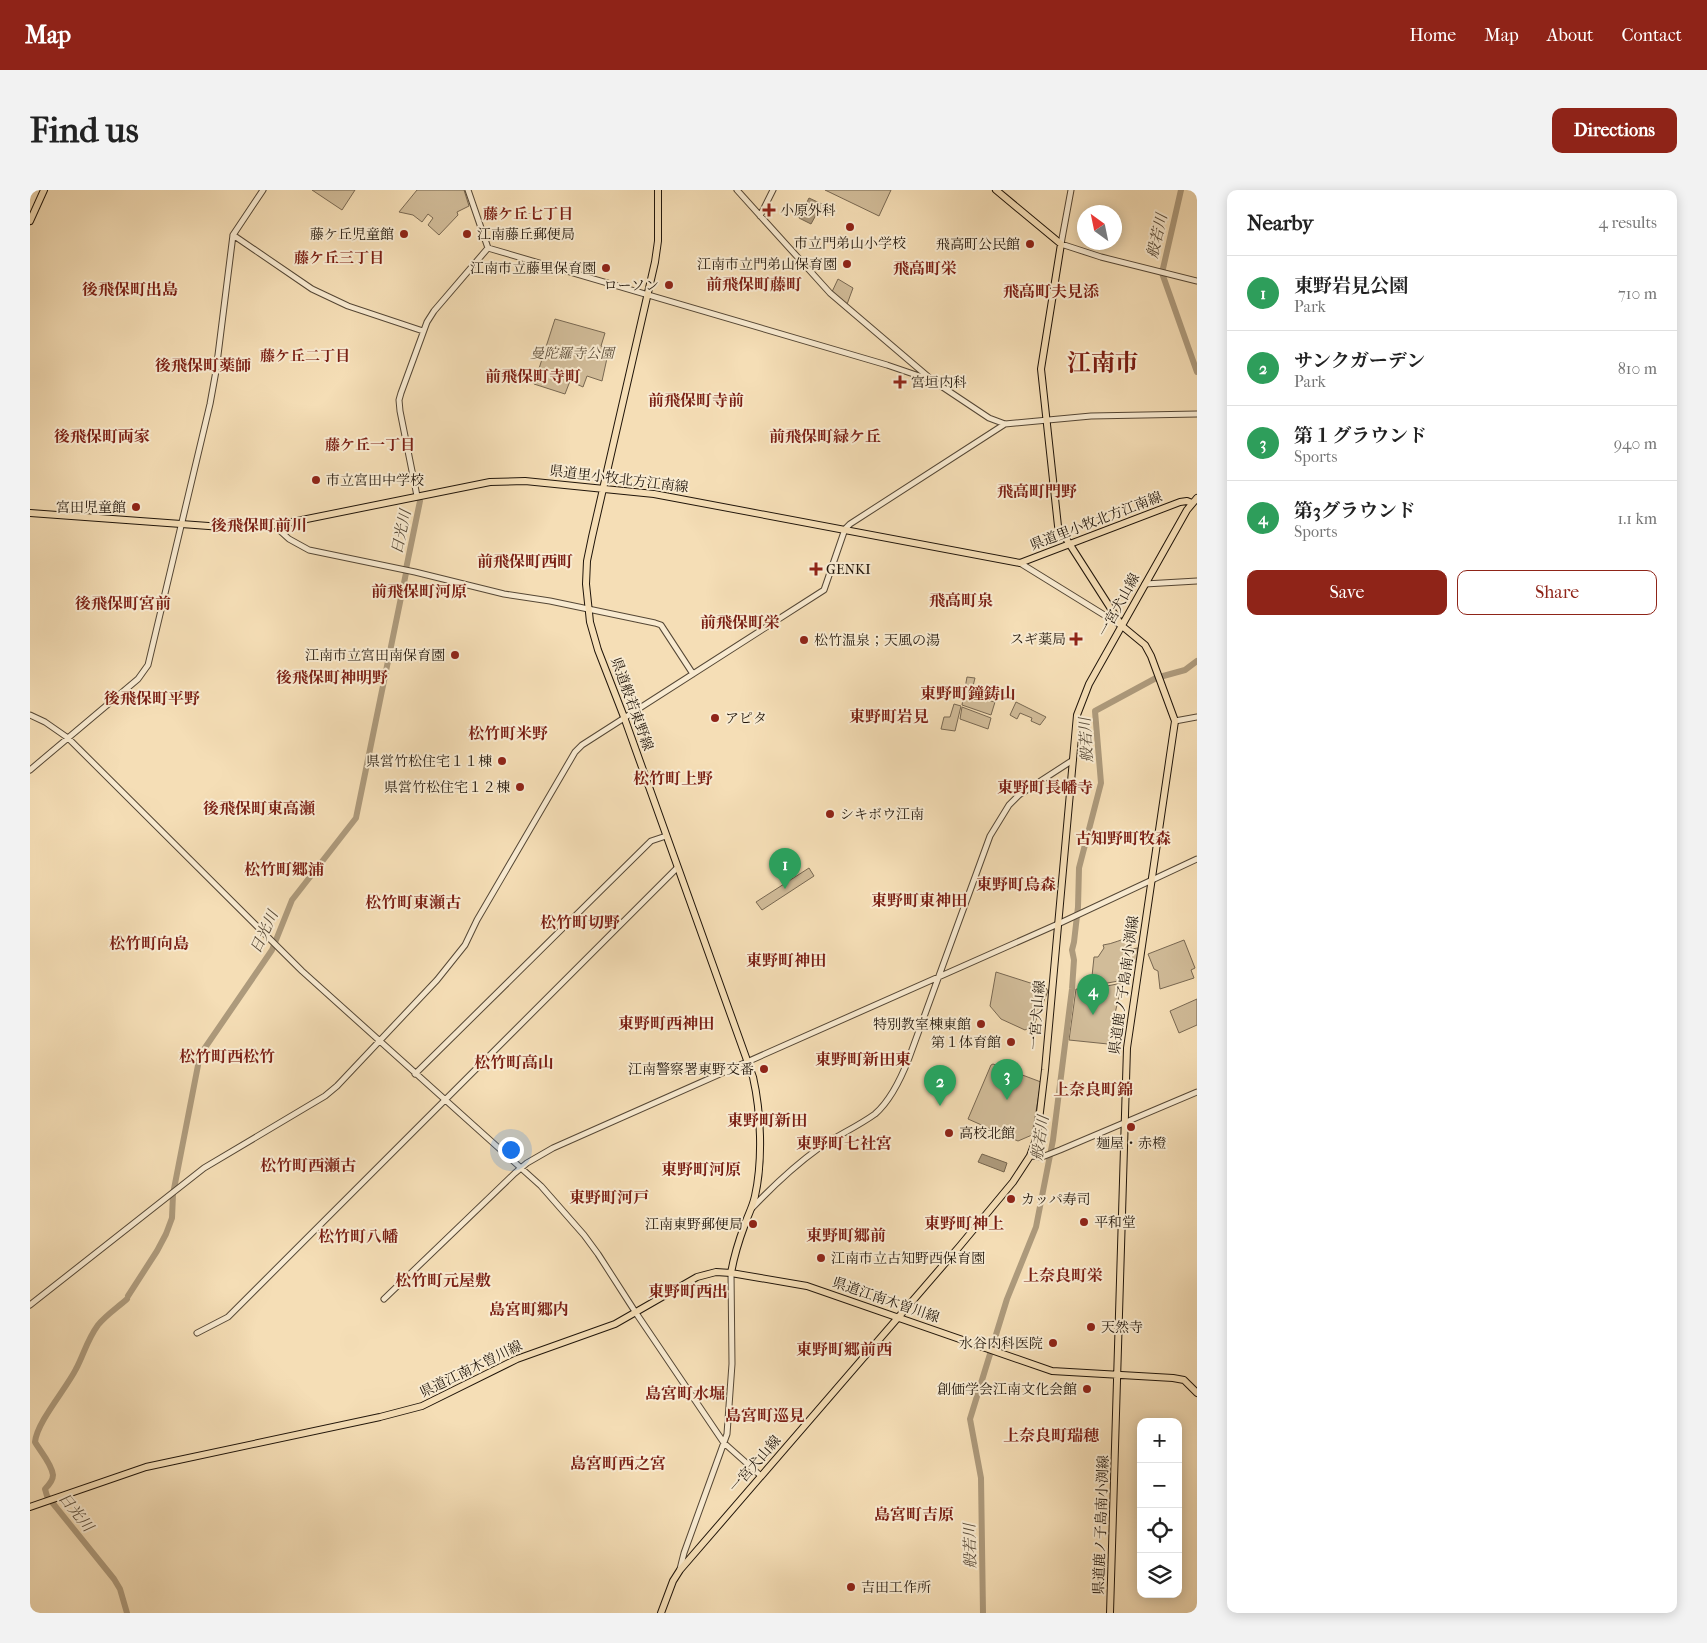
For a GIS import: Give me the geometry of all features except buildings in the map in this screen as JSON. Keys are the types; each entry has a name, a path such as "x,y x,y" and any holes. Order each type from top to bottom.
{"main road":[{"path":"30,221 44,190"},
{"name":"県道般若東野線","path":"658,190 658,241 648,295 587,562 586,584 588,608 598,650 624,717 748,1062 760,1110 759,1168 756,1195 741,1234 731,1273"},
{"path":"996,190 1061,244"},
{"name":"県道鹿ノ子島南小渕線","path":"1061,244 1041,369 1058,526 1122,626 1144,645 1151,656 1175,721 1127,1048 1110,1613"},
{"name":"県道里小牧北方江南線","path":"30,513 236,528 277,525 417,496 510,480 671,496 1020,563 1182,501 1194,501"},
{"name":"一宮犬山線","path":"661,1613 676,1574 899,1318 1013,1182 1030,1156 1037,1137 1076,725 1080,704 1088,684 1194,501"},
{"name":"県道江南木曽川線","path":"30,1507 146,1467 407,1411 436,1400 517,1359 600,1331 636,1314 697,1277 716,1272 807,1286 1052,1371 1173,1378 1184,1380 1197,1393"}],"street":[{"path":"30,770 138,679 146,670 152,652 214,386 233,235 263,190"},
{"path":"468,190 488,248"},
{"path":"737,190 830,293 932,380 984,414 1005,424"},
{"path":"760,216 774,190"},
{"path":"1071,190 1061,244 1101,257 1197,281"},
{"path":"233,235 312,289 348,306 423,331"},
{"path":"488,248 887,365 932,380"},
{"path":"417,496 399,400 423,331 434,310 488,248"},
{"path":"30,1305 174,1191 215,1161 325,1096 337,1086 437,980 465,944 477,920 575,752 592,737 824,590 845,529 859,518 1005,424 1091,416 1197,414"},
{"path":"277,525 278,529 289,539 309,550 415,572 504,594 588,608 661,625 693,674"},
{"path":"1020,563 1122,626"},
{"path":"1145,584 1197,581"},
{"path":"30,715 45,722 68,738 302,971 379,1042 522,1167 552,1198 598,1254 636,1314 724,1443 761,1476"},
{"path":"1175,721 1197,717"},
{"path":"752,1208 794,1166 878,1110 903,1074 990,836 1009,805 1019,795 1073,760"},
{"path":"415,1074 651,840 666,836"},
{"path":"384,1299 522,1167 553,1148 938,978 1197,860"},
{"path":"197,1333 228,1317 677,868"},
{"path":"1030,1156 1042,1157 1197,1092"},
{"path":"680,1570 684,1552 727,1434 732,1364 731,1273"}],"green space":[{"path":"312,190 355,190 342,210"},
{"path":"417,190 464,190 469,206 457,212 458,215 439,235 428,225 433,218 428,214 422,222 413,215 399,212"},
{"path":"825,190 891,190 879,216"},
{"path":"838,279 853,288 846,307 831,294"},
{"name":"曼陀羅寺公園","path":"555,319 605,333 601,346 609,349 602,381 587,376 583,387 570,381 565,394 534,384"},
{"path":"967,677 975,678 973,686 981,688 979,698 995,702 991,715 962,705"},
{"path":"1016,702 1046,717 1040,725 1031,721 1032,718 1020,713 1017,719 1010,715"},
{"path":"954,704 961,706 955,731 941,729 944,717 950,717"},
{"path":"962,707 991,718 988,729 960,719"},
{"path":"809,868 814,876 762,910 756,902"},
{"path":"1132,937 1131,949 1138,948 1137,962 1129,962 1124,980 1091,986 1094,957 1098,957 1104,948 1103,945"},
{"path":"1184,940 1195,968 1191,970 1194,978 1160,989 1158,971 1154,969 1148,954"},
{"path":"996,972 1046,988 1048,991 1034,1025 1025,1030 1001,1019 990,1006"},
{"path":"1122,983 1108,1044 1069,1040 1076,989 1087,990"},
{"path":"1197,999 1197,1025 1179,1033 1170,1011"},
{"path":"993,1064 1041,1082 1032,1135 1018,1141 968,1119"}],"shaded area":[{"path":"809,198 824,205 811,224 799,218"},
{"path":"982,1154 1007,1163 1004,1172 978,1162"}],"waterway":[{"name":"般若川","path":"1181,190 1162,273 1197,372"},
{"name":"日光川","path":"406,569 420,501"},
{"name":"日光川","path":"128,1296 157,1251 172,1218 173,1194 200,1055 272,950 292,900 356,818 406,573"},
{"name":"般若川","path":"983,1613 981,1478 970,1419 1007,1299 1036,1227 1053,1140 1072,989 1074,960 1072,950 1078,907 1079,868 1101,783 1095,711 1156,678 1185,670 1197,661"},
{"name":"日光川","path":"127,1299 104,1318 94,1331 79,1363 41,1425 35,1442 48,1462 53,1475 45,1489 47,1496 114,1579 120,1589 127,1613"}],"place":[{"name":"小原外科","path":"769,210"},
{"name":"市立門弟山小学校","path":"850,227"},
{"name":"藤ケ丘児童館","path":"404,234"},
{"name":"江南藤丘郵便局","path":"467,234"},
{"name":"飛高町公民館","path":"1030,244"},
{"name":"江南市立門弟山保育園","path":"847,264"},
{"name":"江南市立藤里保育園","path":"606,268"},
{"name":"ローソン","path":"669,285"},
{"name":"宮垣内科","path":"900,382"},
{"name":"市立宮田中学校","path":"316,480"},
{"name":"宮田児童館","path":"136,507"},
{"name":"GENKI","path":"816,569"},
{"name":"スギ薬局","path":"1076,639"},
{"name":"松竹温泉；天風の湯","path":"804,640"},
{"name":"江南市立宮田南保育園","path":"455,655"},
{"name":"アピタ","path":"715,718"},
{"name":"県営竹松住宅１１棟","path":"502,761"},
{"name":"県営竹松住宅１２棟","path":"520,787"},
{"name":"シキボウ江南","path":"830,814"},
{"name":"東野岩見公園","path":"785,889"},
{"name":"第3グラウンド","path":"1093,1015"},
{"name":"特別教室棟東館","path":"981,1024"},
{"name":"第１体育館","path":"1011,1042"},
{"name":"江南警察署東野交番","path":"764,1069"},
{"name":"第１グラウンド","path":"1007,1100"},
{"name":"サンクガーデン","path":"940,1106"},
{"name":"麺屋・赤橙","path":"1131,1127"},
{"name":"高校北館","path":"949,1133"},
{"name":"カッパ寿司","path":"1011,1199"},
{"name":"平和堂","path":"1084,1222"},
{"name":"江南東野郵便局","path":"753,1224"},
{"name":"江南市立古知野西保育園","path":"821,1258"},
{"name":"天然寺","path":"1091,1327"},
{"name":"水谷内科医院","path":"1053,1343"},
{"name":"創価学会江南文化会館","path":"1087,1389"},
{"name":"吉田工作所","path":"851,1587"}],"district":[{"name":"藤ケ丘七丁目","path":"528,214"},
{"name":"藤ケ丘三丁目","path":"339,258"},
{"name":"飛高町栄","path":"925,268"},
{"name":"前飛保町藤町","path":"754,284"},
{"name":"後飛保町出島","path":"130,289"},
{"name":"飛高町夫見添","path":"1051,291"},
{"name":"藤ケ丘二丁目","path":"305,356"},
{"name":"江南市","path":"1103,363"},
{"name":"後飛保町薬師","path":"203,365"},
{"name":"前飛保町寺町","path":"533,376"},
{"name":"前飛保町寺前","path":"696,400"},
{"name":"後飛保町両家","path":"102,436"},
{"name":"前飛保町緑ケ丘","path":"825,436"},
{"name":"藤ケ丘一丁目","path":"370,445"},
{"name":"飛高町門野","path":"1037,491"},
{"name":"後飛保町前川","path":"259,525"},
{"name":"前飛保町西町","path":"525,561"},
{"name":"前飛保町河原","path":"419,591"},
{"name":"飛高町泉","path":"961,600"},
{"name":"後飛保町宮前","path":"123,603"},
{"name":"前飛保町栄","path":"740,622"},
{"name":"後飛保町神明野","path":"332,677"},
{"name":"東野町鐘鋳山","path":"968,693"},
{"name":"後飛保町平野","path":"152,698"},
{"name":"東野町岩見","path":"889,716"},
{"name":"松竹町米野","path":"508,733"},
{"name":"松竹町上野","path":"673,778"},
{"name":"東野町長幡寺","path":"1045,787"},
{"name":"後飛保町東高瀬","path":"259,808"},
{"name":"古知野町牧森","path":"1123,838"},
{"name":"松竹町郷浦","path":"284,869"},
{"name":"東野町烏森","path":"1016,884"},
{"name":"東野町東神田","path":"919,900"},
{"name":"松竹町東瀬古","path":"413,902"},
{"name":"松竹町切野","path":"580,922"},
{"name":"松竹町向島","path":"149,943"},
{"name":"東野町神田","path":"786,960"},
{"name":"東野町西神田","path":"666,1023"},
{"name":"松竹町西松竹","path":"227,1056"},
{"name":"東野町新田東","path":"863,1059"},
{"name":"松竹町高山","path":"514,1062"},
{"name":"上奈良町錦","path":"1093,1089"},
{"name":"東野町新田","path":"767,1120"},
{"name":"東野町七社宮","path":"844,1143"},
{"name":"松竹町西瀬古","path":"308,1165"},
{"name":"東野町河原","path":"701,1169"},
{"name":"東野町河戸","path":"609,1197"},
{"name":"東野町神上","path":"964,1223"},
{"name":"東野町郷前","path":"846,1235"},
{"name":"松竹町八幡","path":"358,1236"},
{"name":"上奈良町栄","path":"1063,1275"},
{"name":"松竹町元屋敷","path":"443,1280"},
{"name":"東野町西出","path":"688,1291"},
{"name":"島宮町郷内","path":"529,1309"},
{"name":"東野町郷前西","path":"844,1349"},
{"name":"島宮町水堀","path":"685,1393"},
{"name":"島宮町巡見","path":"765,1415"},
{"name":"上奈良町瑞穂","path":"1051,1435"},
{"name":"島宮町西之宮","path":"618,1463"},
{"name":"島宮町吉原","path":"914,1514"}]}
